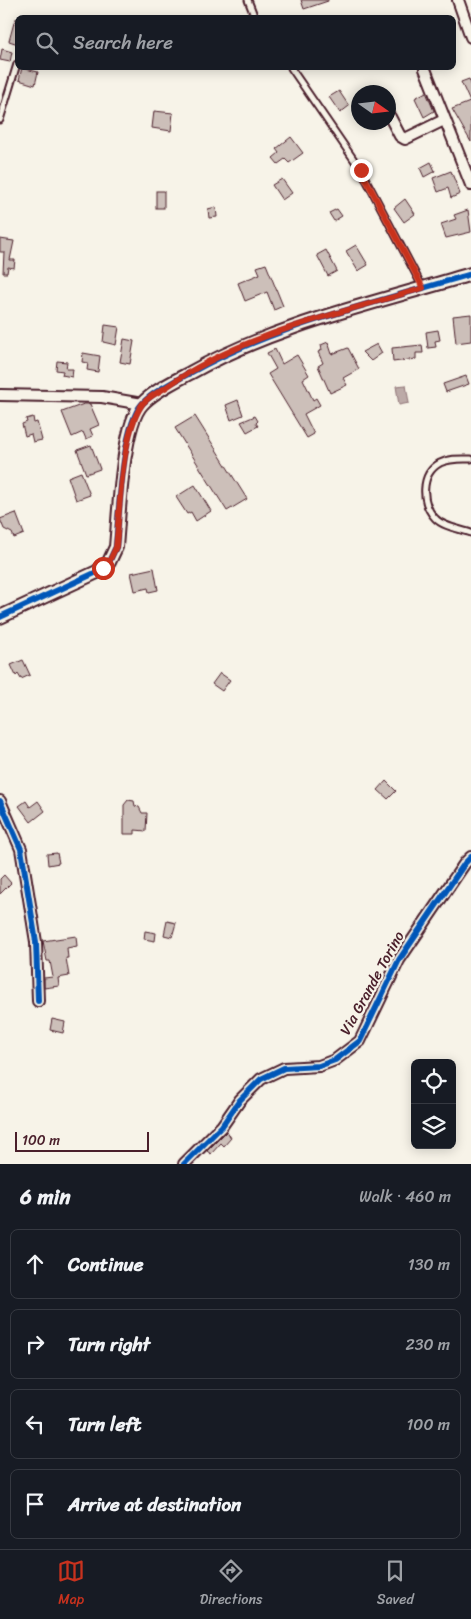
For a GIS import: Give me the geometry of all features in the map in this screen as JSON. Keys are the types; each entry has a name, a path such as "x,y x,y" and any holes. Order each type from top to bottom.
{"street":[{"path":"458,0 471,37"},
{"path":"425,70 471,185"},
{"path":"396,128 400,136 405,139 444,120"},
{"path":"0,617 98,572 109,562 116,547 130,430 142,404 174,381 263,336 471,274"},
{"path":"0,395 102,397 142,404"},
{"path":"0,801 22,855 36,942 38,1001"},
{"name":"Via Grande Torino","path":"184,1164 222,1126 240,1100 261,1079 284,1068 319,1066 335,1060 360,1041 399,960 471,857"}],"lane":[{"path":"248,0 254,15"},
{"path":"0,120 15,70"},
{"path":"292,70 361,170 423,288"},
{"path":"471,459 452,459 439,464 428,476 424,493 427,506 436,519 448,526 471,532"}],"shaded area":[{"path":"406,385 409,403 399,405 396,386"}],"building":[{"path":"301,0 328,0 328,1 304,9"},
{"path":"15,19 15,43 9,41"},
{"path":"2,49 12,52 10,62 0,60"},
{"path":"22,70 38,72 35,85 19,80"},
{"path":"469,79 471,84 471,142 452,109 470,102 461,82"},
{"path":"339,91 349,106 340,113 329,97"},
{"path":"426,92 434,111 424,117 415,98"},
{"path":"154,111 173,113 171,131 152,128"},
{"path":"291,137 303,153 289,163 285,159 278,164 273,158 279,153 276,149"},
{"path":"431,162 435,171 424,177 420,168"},
{"path":"451,171 460,194 451,198 448,188 438,192 433,178"},
{"path":"282,179 292,193 282,200 272,185"},
{"path":"156,191 164,191 164,208 156,208"},
{"path":"405,199 415,214 404,222 394,208"},
{"path":"216,207 217,217 209,218 208,209"},
{"path":"337,209 342,216 334,221 329,213"},
{"path":"468,210 471,232 446,238 441,224 456,219 454,215"},
{"path":"0,239 14,241 10,260 15,260 14,268 8,267 7,273 3,273 4,252 0,252"},
{"path":"356,245 368,265 358,271 346,251"},
{"path":"326,250 337,271 328,276 317,255"},
{"path":"266,264 283,306 274,310 267,292 245,301 238,283 260,274 257,267"},
{"path":"471,314 471,341 456,343 453,316"},
{"path":"105,325 119,327 116,345 103,342"},
{"path":"438,330 440,340 435,341 436,347 428,348 426,332"},
{"path":"124,339 134,341 130,364 120,362"},
{"path":"328,342 332,354 348,348 359,369 343,378 347,385 330,393 318,366 323,363 318,352 322,350 321,345"},
{"path":"377,344 382,353 371,361 362,352"},
{"path":"422,345 423,353 416,353 416,359 393,362 392,348"},
{"path":"275,349 282,364 297,355 309,375 303,379 313,400 316,398 320,405 304,414 314,434 307,438 268,374 276,369 267,353"},
{"path":"83,353 100,356 98,372 87,370 88,363 82,362"},
{"path":"57,361 67,362 66,369 73,369 72,377 62,375 63,371 56,370"},
{"path":"466,376 469,384 446,392 443,384"},
{"path":"238,400 243,415 231,420 226,405"},
{"path":"84,404 90,404 99,425 90,429 93,436 86,439 83,432 72,437 62,412"},
{"path":"195,416 247,499 227,511 175,428"},
{"path":"255,416 258,426 247,432 241,422"},
{"path":"33,417 34,423 37,422 42,440 33,442 31,434 25,436 22,424 27,422 26,419"},
{"path":"91,445 100,469 86,474 77,450"},
{"path":"81,472 90,495 76,500 68,477"},
{"path":"195,485 211,511 196,521 191,512 187,514 176,497"},
{"path":"16,513 24,534 14,538 12,533 4,529 0,519"},
{"path":"154,568 158,590 149,592 148,588 135,591 131,573"},
{"path":"23,660 30,675 21,679 18,674 16,676 11,665"},
{"path":"220,673 230,680 222,691 212,684"},
{"path":"386,781 396,791 388,799 378,790"},
{"path":"128,800 134,801 135,806 139,807 142,813 147,813 146,831 135,830 135,834 124,834 124,805"},
{"path":"26,801 30,807 38,801 45,811 31,822 19,806"},
{"path":"57,853 59,863 48,865 47,854"},
{"path":"4,875 11,883 0,894 0,879"},
{"path":"167,921 176,923 172,937 164,935"},
{"path":"145,931 156,933 155,941 144,939"},
{"path":"76,936 77,946 67,948 68,958 66,958 69,976 58,978 59,986 44,988 44,978 53,977 43,941"},
{"path":"52,1019 65,1022 63,1033 50,1030"},
{"path":"227,1131 231,1138 224,1146 221,1143 211,1154 207,1151"}],"cycle path":[{"path":"0,617 97,572 109,562 116,547 120,494 130,431 135,415 142,404 152,395 223,356 257,341 328,316 471,274"},
{"path":"0,801 21,849 36,942 38,1001"},
{"path":"184,1164 222,1126 240,1100 261,1079 284,1068 319,1066 335,1060 360,1041 399,960 471,857"}],"route":[{"path":"103,568 109,562 116,547 130,430 142,404 174,381 263,336 423,288 361,170"}]}
